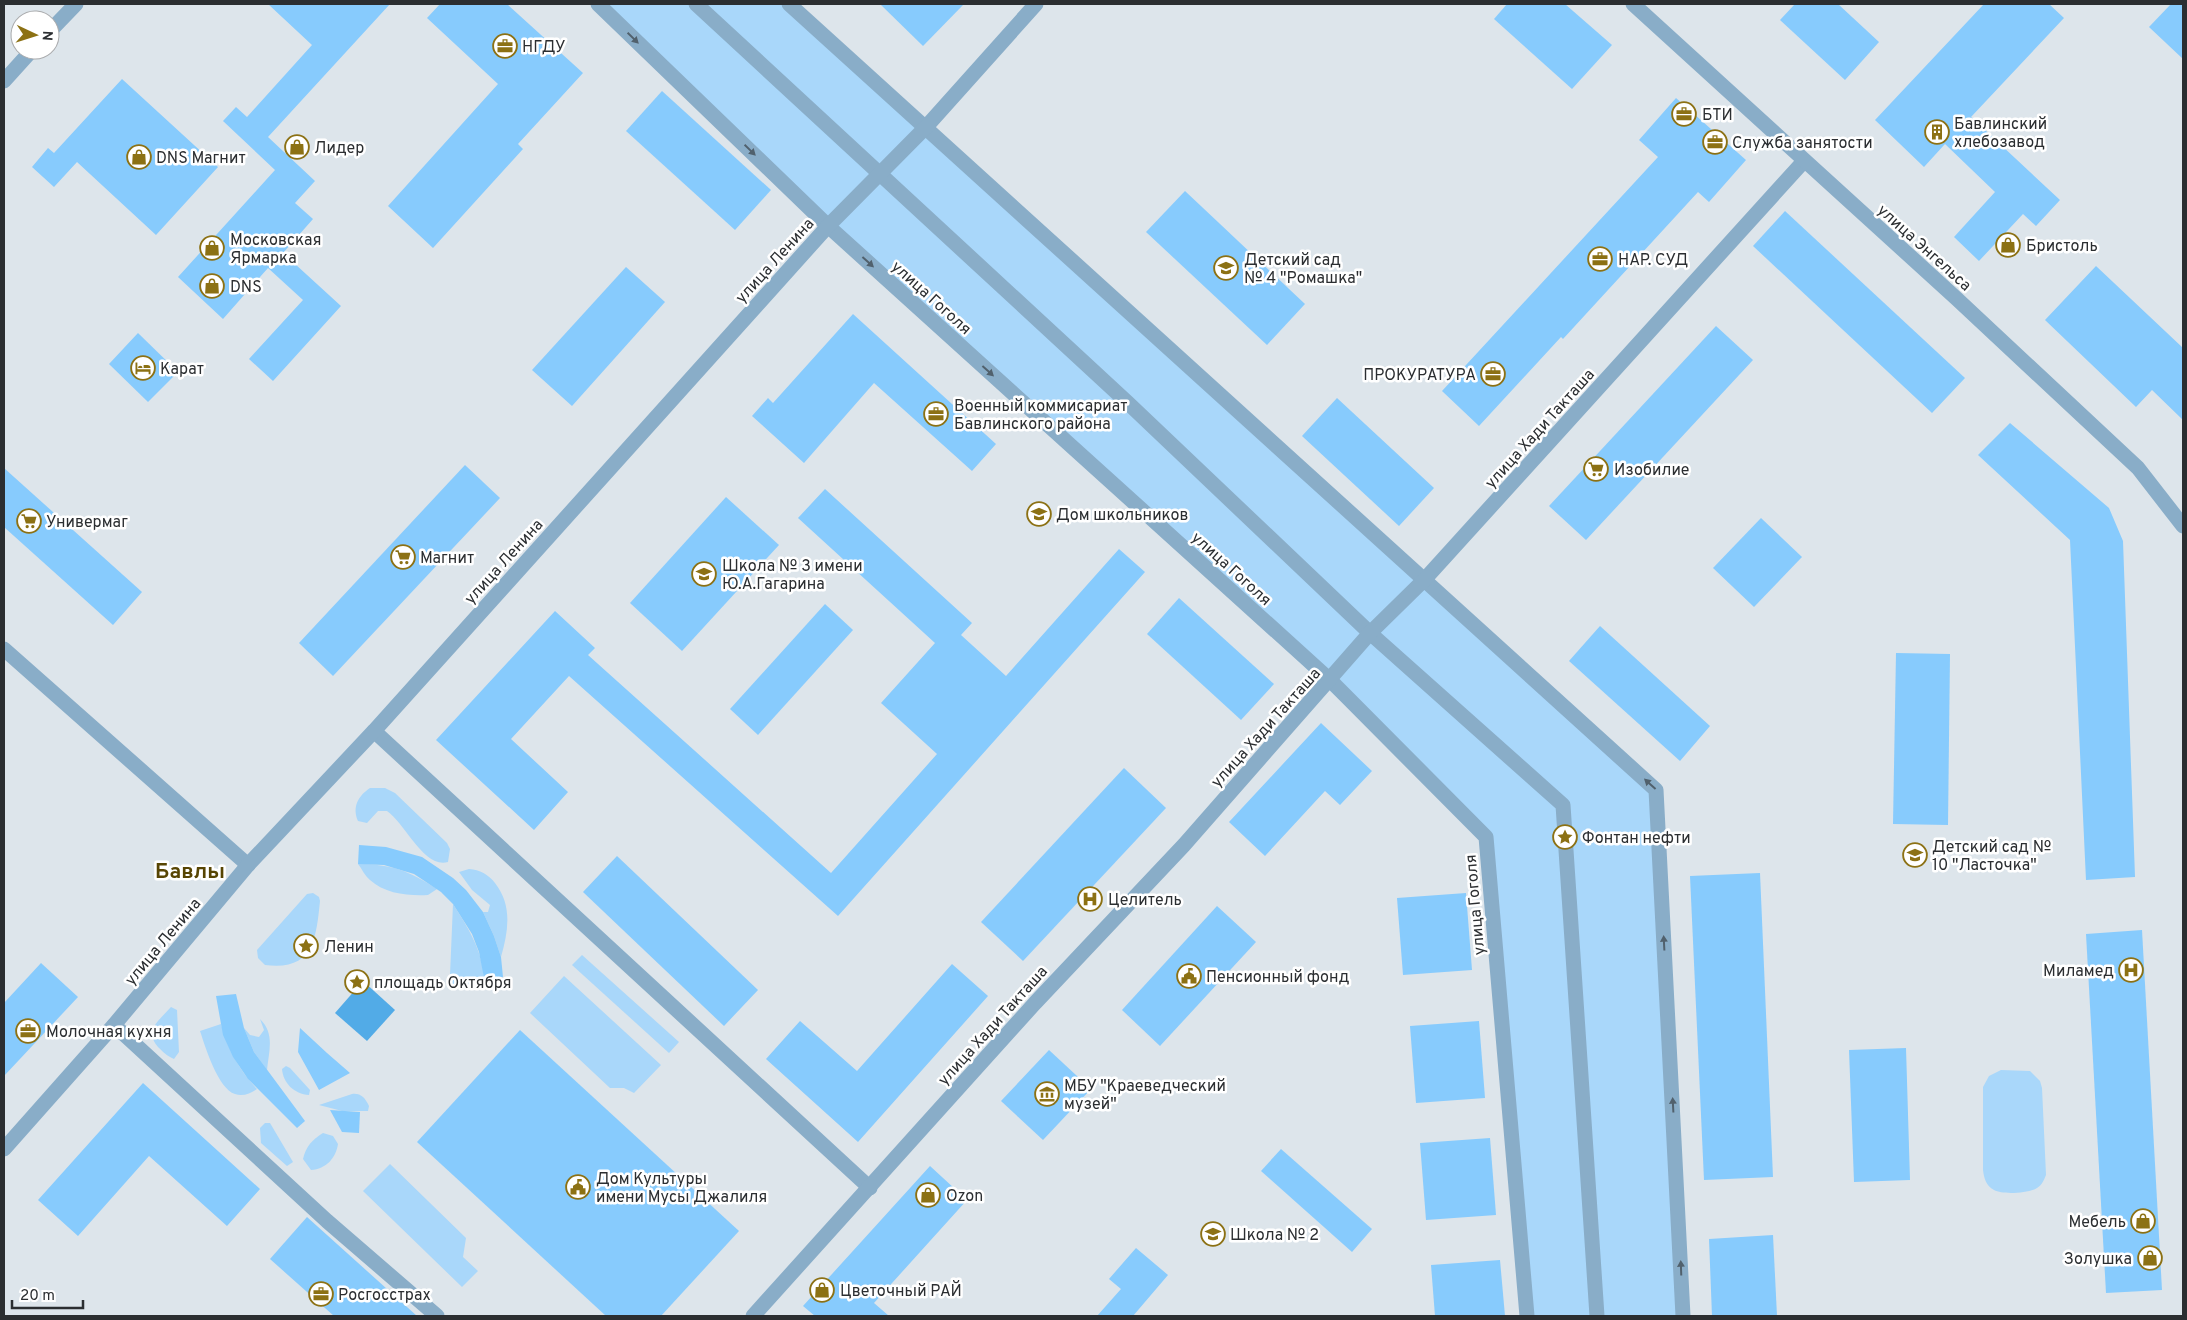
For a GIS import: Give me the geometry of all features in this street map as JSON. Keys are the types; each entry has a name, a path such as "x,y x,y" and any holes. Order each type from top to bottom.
{"street":[{"path":"60,21 76,4"},
{"name":"улица Гоголя","path":"598,4 828,226 1330,680 1486,837 1527,1316"},
{"path":"696,4 1128,403 1370,633 1563,805 1597,1316"},
{"path":"790,4 1656,790 1683,1316"},
{"name":"улица Ленина","path":"4,1148 114,1025 248,865 374,731 828,226 926,127 1036,4"},
{"name":"улица Энгельса","path":"1633,4 1957,299 2138,468 2183,526"},
{"path":"4,81 23,60"},
{"name":"улица Хади Такташа","path":"760,1314 1035,1003 1184,845 1370,633 1425,579 1804,160"},
{"path":"4,649 248,865"},
{"path":"374,731 870,1188"},
{"path":"114,1025 327,1221 437,1316"}],"shaded area":[{"path":"598,4 789,4 1656,790 1683,1316 1527,1316 1486,837"},
{"path":"370,788 385,788 395,793 447,843 450,849 448,862 439,862 431,859 415,844 387,811 378,811 367,823 358,821 356,816 357,802"},
{"path":"358,864 391,867 409,873 437,889 428,895 413,895 390,891 370,880"},
{"path":"469,869 480,871 490,877 505,901 507,929 501,957 483,912 488,912 490,905 472,890 459,872"},
{"path":"313,893 319,897 320,901 316,928 309,950 302,958 293,963 281,966 265,965 258,958 257,950 307,894"},
{"path":"453,904 469,930 477,948 483,967 484,978 467,989 460,990 452,984 450,975"},
{"path":"582,955 679,1042 669,1053 572,965"},
{"path":"564,976 661,1065 634,1093 624,1088 610,1088 530,1013"},
{"path":"171,1007 177,1010 179,1052 174,1059 158,1047 152,1035 158,1021"},
{"path":"260,1019 268,1030 270,1043 267,1070 254,1052 244,1028 250,1035 259,1037 264,1030"},
{"path":"221,1024 235,1059 257,1089 250,1093 238,1095 229,1090 218,1076 209,1056 200,1031"},
{"path":"286,1066 310,1090 309,1095 290,1087 282,1069"},
{"path":"2001,1070 2030,1071 2040,1081 2042,1088 2046,1175 2039,1187 2033,1190 2016,1193 1998,1192 1989,1186 1984,1176 1983,1087 1989,1076"},
{"path":"352,1094 358,1094 364,1098 369,1106 368,1111 342,1111 319,1105"},
{"path":"265,1123 270,1123 293,1162 287,1166 261,1143 260,1128"},
{"path":"323,1133 333,1136 338,1144 337,1149 333,1158 326,1165 311,1170 303,1159 304,1154 310,1144"},
{"path":"390,1164 466,1238 463,1257 478,1271 462,1287 363,1191"}],"water":[{"path":"363,981 395,1010 367,1041 335,1013"}],"building":[{"path":"268,4 390,4 268,137 315,181 295,203 313,219 283,253 341,306 273,381 249,359 303,300 268,268 223,319 178,277 275,170 223,121 236,107 247,117 312,45"},
{"path":"440,4 507,4 583,73 518,144 523,149 433,248 388,206 498,84 427,18"},
{"path":"880,4 964,4 923,46"},
{"path":"1507,4 1565,4 1612,45 1572,89 1494,19"},
{"path":"1795,4 1838,4 1879,42 1845,80 1780,20"},
{"name":"Бавлинский хлебозавод","path":"1984,4 2049,4 2064,18 1971,117 2060,200 2036,226 2023,214 1979,261 1954,237 1995,192 1945,144 1924,167 1875,120"},
{"path":"2171,4 2183,4 2183,59 2149,27"},
{"path":"122,79 218,167 156,235 77,162 54,187 32,167 48,148 54,153"},
{"path":"662,91 771,190 735,230 626,131"},
{"path":"1676,98 1746,160 1709,202 1698,192 1563,339 1561,337 1479,426 1442,391 1658,157 1639,140"},
{"name":"Детский сад № 4 \"Ромашка\"","path":"1185,191 1305,304 1267,345 1146,232"},
{"path":"1785,211 1965,378 1932,413 1753,246"},
{"path":"2096,266 2183,348 2183,420 2152,390 2136,407 2045,320"},
{"path":"626,267 665,302 572,406 532,370"},
{"path":"853,314 996,444 972,471 874,383 804,463 752,416 768,398 773,403"},
{"path":"1716,326 1753,360 1586,540 1549,506"},
{"name":"Карат","path":"138,333 178,372 148,402 109,364"},
{"path":"1337,398 1434,488 1399,526 1302,436"},
{"path":"2010,423 2109,508 2123,541 2135,877 2086,880 2070,540 1978,455"},
{"path":"465,465 500,498 333,676 299,643"},
{"path":"4,468 142,592 113,625 4,527"},
{"path":"825,489 972,623 961,635 1006,676 1119,549 1145,572 838,916 569,676 511,739 568,792 534,830 436,740 555,611 595,648 588,655 831,873 937,754 881,703 935,643 798,518"},
{"name":"Школа № 3 имени Ю.А.Гагарина","path":"726,497 779,545 682,651 630,603"},
{"path":"1761,518 1802,557 1754,607 1713,568"},
{"path":"1179,598 1274,684 1241,720 1147,634"},
{"path":"825,604 853,630 758,735 730,709"},
{"path":"1600,626 1710,726 1680,761 1569,661"},
{"path":"1896,653 1950,654 1948,825 1893,824"},
{"path":"1321,723 1372,771 1340,805 1325,791 1265,856 1229,822"},
{"path":"1124,768 1166,808 1023,961 981,922"},
{"path":"359,845 386,847 422,857 453,878 466,890 483,912 501,957 503,977 484,978 479,952 472,934 453,904 441,892 414,874 384,865 358,864"},
{"path":"617,856 758,990 724,1026 583,892"},
{"path":"1760,873 1773,1177 1704,1180 1690,876"},
{"path":"1466,893 1472,970 1403,975 1397,898"},
{"name":"Пенсионный фонд","path":"1217,906 1256,942 1160,1046 1122,1010"},
{"path":"2142,930 2162,1290 2106,1293 2086,934"},
{"path":"41,963 78,997 4,1076 4,1003"},
{"path":"952,964 988,996 858,1142 766,1059 800,1021 857,1071"},
{"path":"236,994 244,1028 254,1052 305,1121 297,1128 248,1079 233,1057 223,1035 216,996"},
{"path":"1479,1021 1485,1098 1416,1103 1410,1026"},
{"path":"300,1028 350,1073 319,1090 298,1052"},
{"name":"Дом Культуры имени Мусы Джалиля","path":"520,1030 739,1231 661,1316 606,1316 417,1142"},
{"path":"1906,1048 1910,1180 1854,1182 1849,1050"},
{"name":"МБУ \"Краеведческий музей\"","path":"1049,1050 1091,1089 1043,1140 1001,1101"},
{"path":"143,1083 260,1189 227,1226 149,1156 78,1236 38,1200"},
{"path":"330,1110 360,1112 359,1133 342,1132"},
{"path":"1490,1138 1496,1215 1426,1220 1420,1143"},
{"path":"1281,1149 1372,1229 1352,1252 1261,1171"},
{"path":"930,1166 967,1200 874,1303 889,1316 815,1316 803,1306"},
{"path":"307,1217 417,1316 334,1316 270,1259"},
{"path":"1773,1235 1777,1316 1712,1316 1709,1239"},
{"path":"1136,1248 1168,1275 1133,1316 1097,1316 1121,1289 1109,1279"},
{"path":"1500,1260 1505,1316 1435,1316 1431,1265"}],"place":[{"name":"НГДУ","path":"505,46"},
{"name":"БТИ","path":"1684,114"},
{"name":"Бавлинский хлебозавод","path":"1937,132"},
{"name":"Служба занятости","path":"1715,142"},
{"name":"Лидер","path":"297,147"},
{"name":"DNS Магнит","path":"139,157"},
{"name":"Бристоль","path":"2008,245"},
{"name":"Московская Ярмарка","path":"212,248"},
{"name":"НАР. СУД","path":"1600,259"},
{"name":"Детский сад № 4 \"Ромашка\"","path":"1226,268"},
{"name":"DNS","path":"212,286"},
{"name":"Карат","path":"143,368"},
{"name":"ПРОКУРАТУРА","path":"1493,374"},
{"name":"Военный коммисариат Бавлинского района","path":"936,414"},
{"name":"Изобилие","path":"1596,469"},
{"name":"Дом школьников","path":"1039,514"},
{"name":"Универмаг","path":"29,521"},
{"name":"Магнит","path":"403,557"},
{"name":"Школа № 3 имени Ю.А.Гагарина","path":"704,574"},
{"name":"Фонтан нефти","path":"1565,837"},
{"name":"Детский сад № 10 \"Ласточка\"","path":"1915,855"},
{"name":"Целитель","path":"1090,899"},
{"name":"Ленин","path":"306,946"},
{"name":"Миламед","path":"2131,970"},
{"name":"Пенсионный фонд","path":"1189,976"},
{"name":"площадь Октября","path":"357,982"},
{"name":"Молочная кухня","path":"28,1031"},
{"name":"МБУ \"Краеведческий музей\"","path":"1047,1094"},
{"name":"Дом Культуры имени Мусы Джалиля","path":"578,1187"},
{"name":"Ozon","path":"928,1195"},
{"name":"Мебель","path":"2143,1221"},
{"name":"Школа № 2","path":"1213,1234"},
{"name":"Золушка","path":"2150,1258"},
{"name":"Цветочный РАЙ","path":"822,1290"},
{"name":"Росгосстрах","path":"321,1294"}],"district":[{"name":"Бавлы","path":"190,871"}]}
